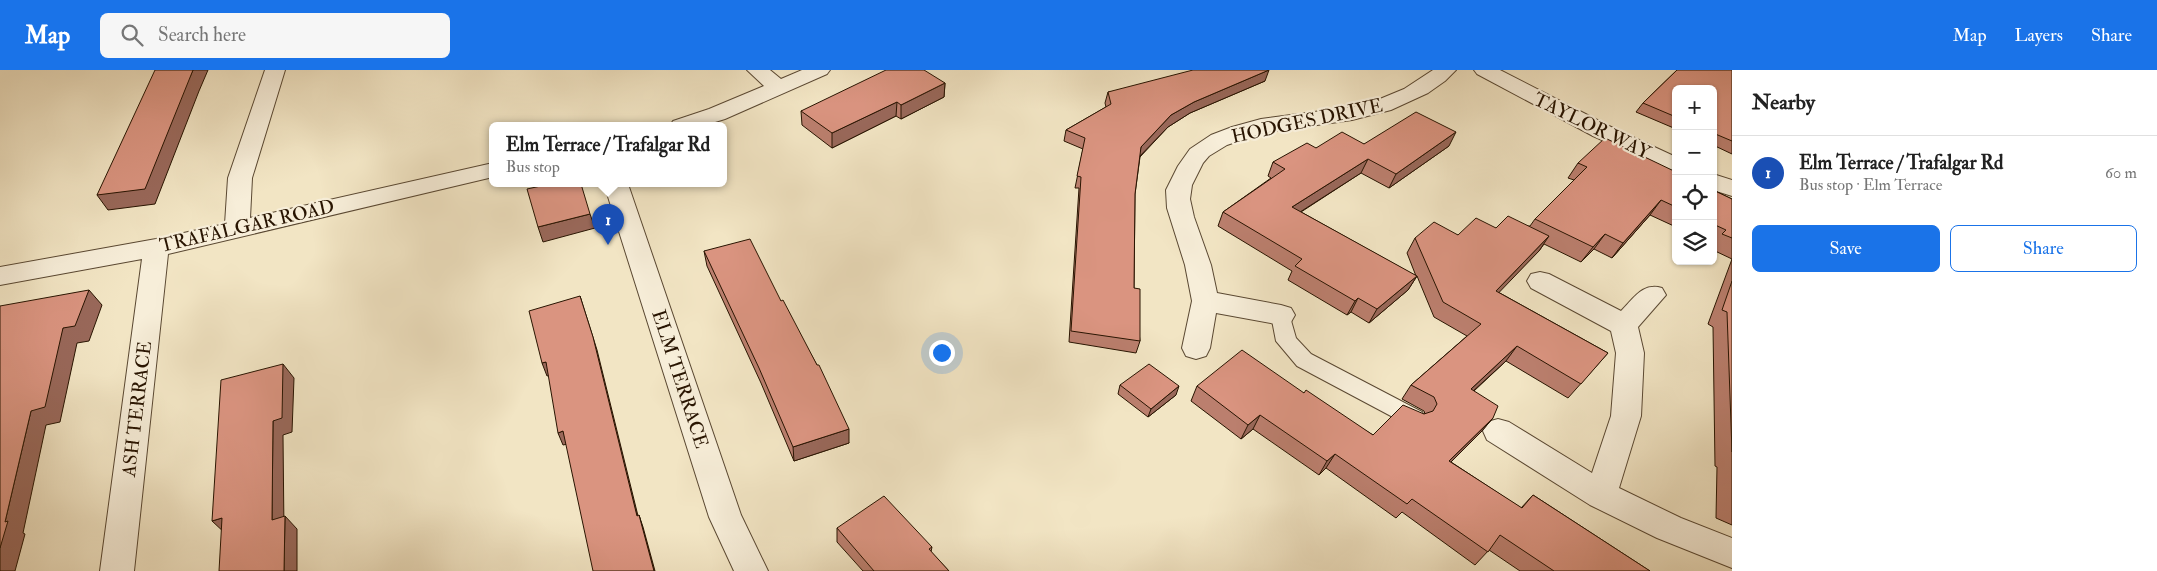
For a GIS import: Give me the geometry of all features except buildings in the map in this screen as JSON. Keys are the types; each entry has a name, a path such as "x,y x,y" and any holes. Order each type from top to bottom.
{"street":[{"path":"237,229 240,178 275,70"},
{"path":"757,70 780,88"},
{"path":"693,122 717,114 820,70"},
{"name":"HODGES DRIVE","path":"1196,348 1205,301 1198,261 1180,213 1178,190 1187,170 1200,152 1222,140 1250,129 1344,116 1374,108 1406,97 1436,79 1446,70"},
{"name":"TAYLOR WAY","path":"1484,70 1600,132 1672,164"},
{"name":"TRAFALGAR ROAD","path":"0,276 156,248 489,171"},
{"path":"1717,182 1732,188"},
{"name":"ELM TERRACE","path":"617,187 725,517 751,571"},
{"name":"ASH TERRACE","path":"117,571 156,248"},
{"path":"1540,281 1624,325"},
{"path":"1624,325 1653,295"},
{"path":"1205,301 1281,315"},
{"path":"1601,495 1626,416 1630,353 1624,325"},
{"path":"1498,431 1601,495 1669,528 1732,553"}],"lane":[{"path":"1281,315 1286,341 1304,360 1414,418"}],"place":[{"name":"Elm Terrace / Trafalgar Rd","path":"608,245"}]}
